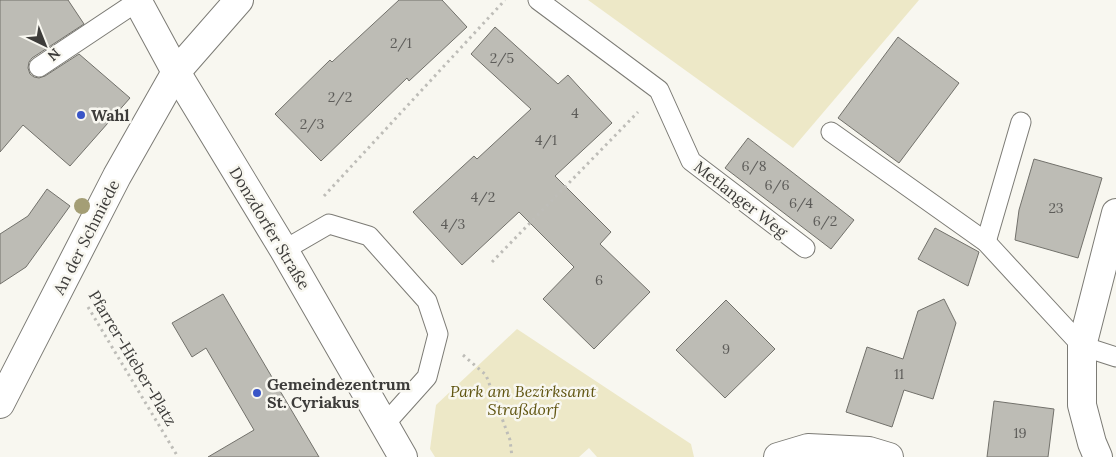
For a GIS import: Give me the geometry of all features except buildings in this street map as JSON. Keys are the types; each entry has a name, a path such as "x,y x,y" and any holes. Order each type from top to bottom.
{"main road":[{"name":"Donzdorfer Straße","path":"137,0 176,72 284,250 403,457"},
{"path":"176,72 239,0"},
{"name":"An der Schmiede","path":"0,404 117,176 176,72"},
{"path":"1098,457 1092,443 1082,405 1082,346 1116,213"},
{"path":"778,457 808,448 868,451 889,457"}],"lane":[{"path":"39,67 137,0"},
{"name":"Metlanger Weg","path":"538,0 659,90 691,160 805,248"},
{"path":"986,242 1021,122"},
{"path":"831,132 986,242 1082,346 1116,357"},
{"path":"284,250 328,224 369,236 427,301 438,334 427,377 384,425"}],"path":[{"path":"328,224 323,195 505,0"},
{"path":"492,262 659,90"},
{"name":"Pfarrer-Hieber-Platz","path":"68,272 178,457"},
{"path":"438,334 486,375 510,440 512,457"}],"green space":[{"path":"588,0 919,0 793,148"},
{"name":"Park am Bezirksamt Straßdorf","path":"517,329 691,444 694,457 597,457 589,448 579,457 435,457 430,449 436,405"}],"place":[{"name":"Wahl","path":"81,115"},
{"name":"Gemeindezentrum St. Cyriakus","path":"257,393"}]}
